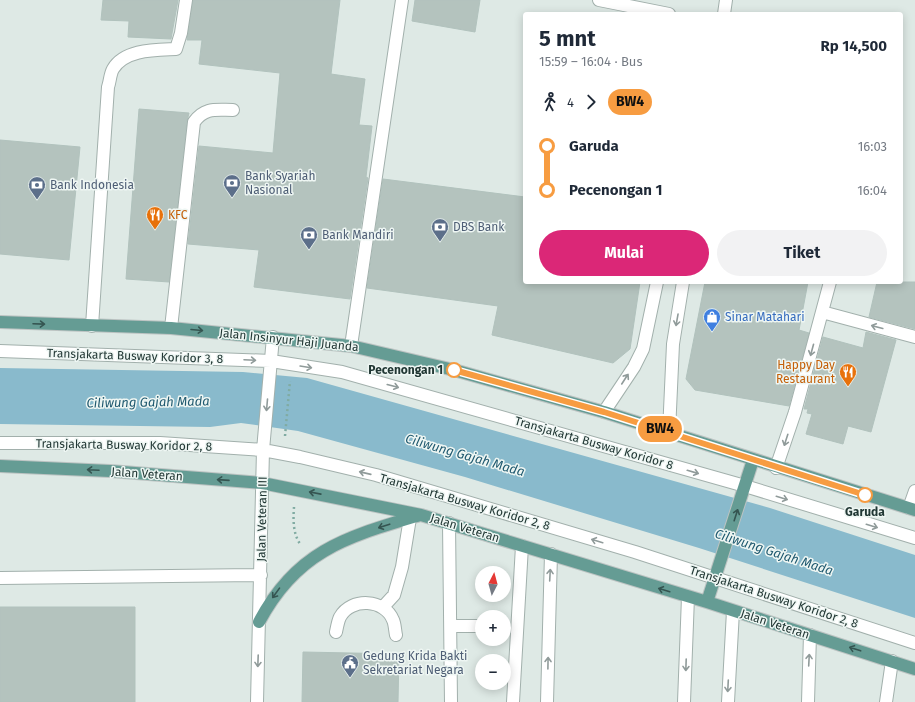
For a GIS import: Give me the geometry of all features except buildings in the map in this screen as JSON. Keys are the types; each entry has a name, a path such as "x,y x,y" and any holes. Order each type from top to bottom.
{"main road":[{"name":"Jalan Insinyur Haji Juanda","path":"0,322 171,328 352,346 454,370 604,412 776,468 912,509"},
{"path":"707,602 753,460"},
{"name":"Jalan Veteran","path":"0,466 110,471 262,483 296,489 449,523 707,602 915,669"},
{"path":"259,622 280,588 293,574 311,559 354,536 416,516"}],"street":[{"path":"92,326 108,87 113,69 124,58 146,51 176,49 181,33 186,0"},
{"path":"352,346 402,0"},
{"path":"599,0 659,12"},
{"path":"724,12 726,0"},
{"path":"171,328 194,122 200,114 207,110 233,110"},
{"path":"604,412 634,367 643,349 657,284"},
{"path":"669,432 673,344 683,284"},
{"path":"776,468 795,412 829,284"},
{"path":"822,312 915,337"},
{"name":"Jalan Veteran III","path":"256,702 261,575 263,445 273,337"},
{"name":"Transjakarta Busway Koridor 3, 8","path":"0,351 270,365"},
{"name":"Transjakarta Busway Koridor 8","path":"270,365 349,374 744,491 915,538"},
{"name":"Transjakarta Busway Koridor 2, 8","path":"0,443 160,443 263,445 376,476 715,578 915,643"},
{"path":"912,509 915,491"},
{"path":"383,607 394,595 416,516"},
{"path":"449,523 451,702"},
{"path":"513,702 516,626 522,546"},
{"path":"547,702 551,554"},
{"path":"0,578 261,575"},
{"path":"684,702 688,597"},
{"path":"336,632 340,616 352,605 368,602 383,607 393,620 396,635"},
{"path":"728,702 733,611"},
{"path":"451,626 475,626"},
{"path":"511,626 516,626"},
{"path":"808,702 810,635"},
{"path":"886,702 892,661"}],"path":[{"path":"285,440 290,380"},
{"path":"296,489 294,524 297,540 311,559"}],"water":[{"name":"Ciliwung Gajah Mada","path":"0,368 243,372 307,378 770,508 915,555 915,618 699,548 465,477 298,431 241,423 210,427 0,424"}],"bus line":[{"name":"BW4","path":"454,370 604,412 776,468 865,495"}],"place":[{"name":"Bank Syariah Nasional","path":"232,198"},
{"name":"Bank Indonesia","path":"37,200"},
{"name":"KFC","path":"155,230"},
{"name":"DBS Bank","path":"440,242"},
{"name":"Bank Mandiri","path":"309,250"},
{"name":"Sinar Matahari","path":"712,332"},
{"name":"Pecenongan 1","path":"454,370"},
{"name":"Happy Day Restaurant","path":"848,387"},
{"name":"Garuda","path":"865,495"},
{"name":"Gedung Krida Bakti Sekretariat Negara","path":"350,678"}]}
